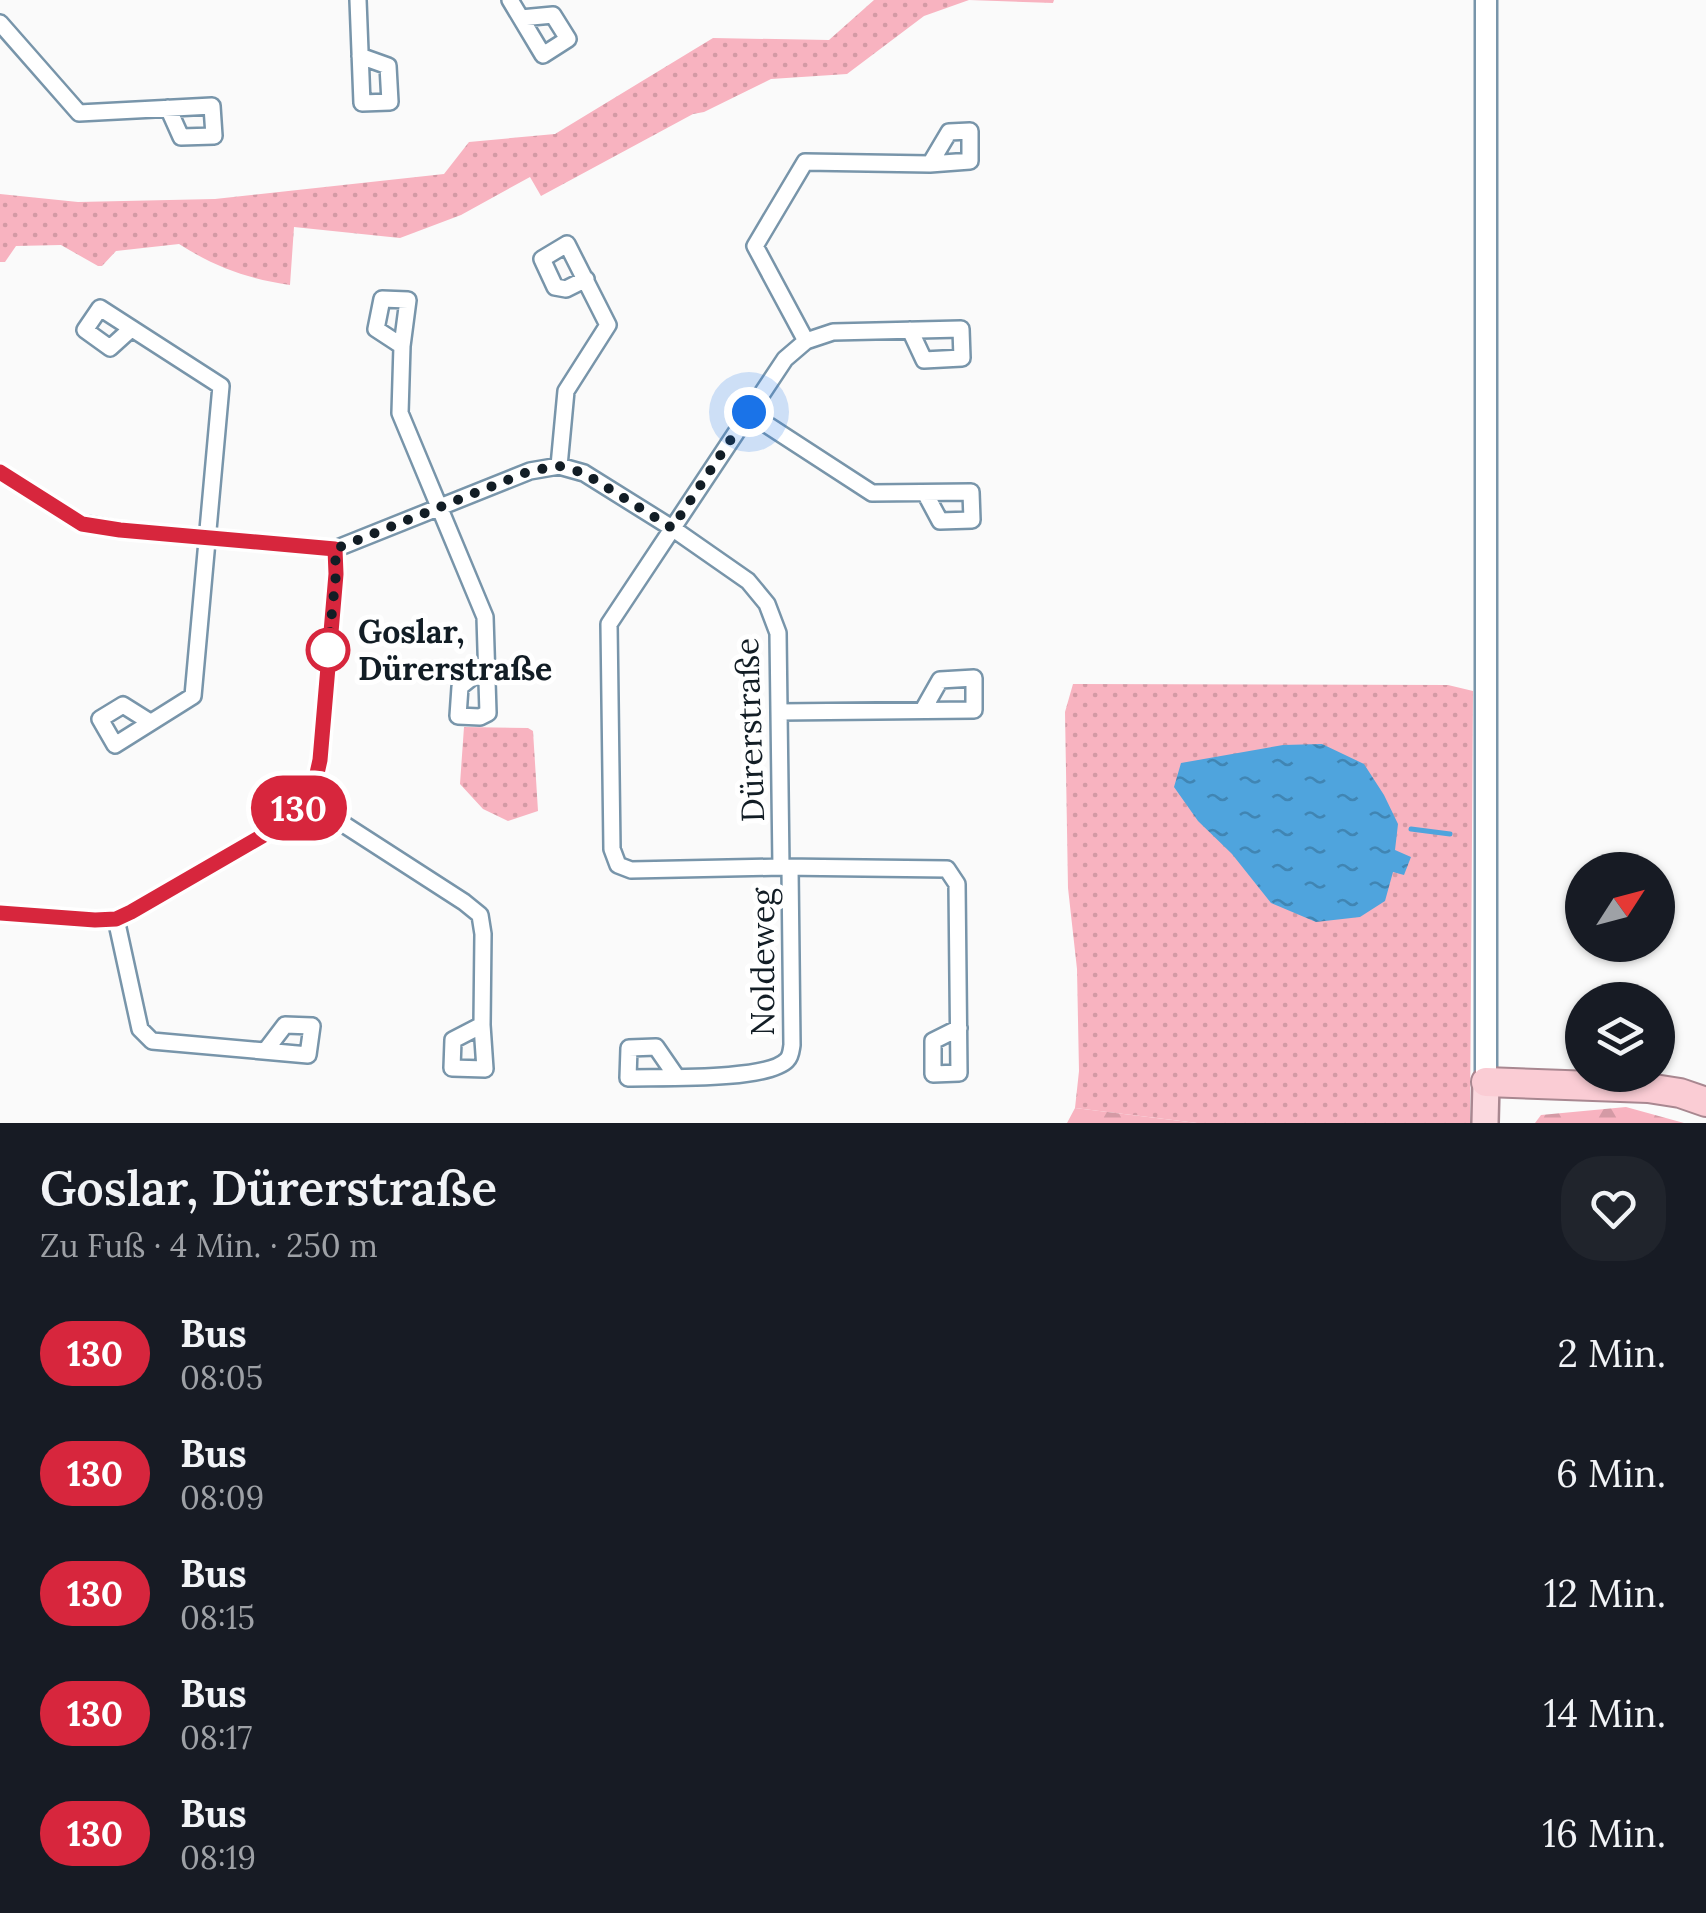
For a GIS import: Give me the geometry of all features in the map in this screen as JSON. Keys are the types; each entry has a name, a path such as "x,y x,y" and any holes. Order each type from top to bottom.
{"highway":[{"path":"1486,1082 1648,1088 1706,1102"}],"main road":[{"path":"1485,1123 1486,1082"}],"street":[{"path":"358,0 360,56"},
{"path":"510,0 521,18"},
{"path":"1486,0 1486,1082"},
{"path":"0,23 79,113 168,108"},
{"path":"806,341 755,246 805,162 930,164"},
{"path":"0,472 82,524 335,549 530,471 559,466 566,391 608,325 586,280"},
{"path":"131,329 221,386 193,696 150,722"},
{"path":"910,330 833,332 806,341 785,359 609,624 612,849 618,865 631,870 948,870 957,884 959,1028"},
{"path":"402,346 400,413 485,617 485,667"},
{"path":"749,412 872,493 925,493"},
{"name":"Dürerstraße","path":"559,466 584,473 672,528 748,580 767,604 778,633 785,867"},
{"path":"0,913 116,919 276,828 306,800 320,760 335,549"},
{"path":"780,712 923,710"},
{"path":"306,800 480,915 482,1025"},
{"name":"Noldeweg","path":"676,1076 732,1076 777,1066 790,1056 785,867"},
{"path":"116,919 140,1029 152,1041 266,1050"}],"green space":[{"path":"874,0 969,0 924,16 847,74 771,79 693,114 541,196 530,177 461,215 400,238 294,227 290,285 232,271 179,244 116,251 102,266 61,245 16,246 5,262 0,262 0,194 78,202 215,199 444,174 469,142 555,134 713,38 829,40"},
{"path":"969,0 1054,0 1053,3"},
{"path":"1073,684 1448,685 1473,691 1470,1123 1197,1123 1075,1108 1079,1071 1077,969 1068,888 1065,712"},
{"path":"464,727 533,731 538,811 508,821 483,809 460,784"},
{"path":"1626,1107 1684,1123 1535,1123 1541,1115"},
{"path":"1075,1108 1197,1123 1067,1123"}],"water":[{"path":"1322,744 1364,764 1398,824 1395,850 1411,857 1404,875 1393,872 1385,901 1360,917 1316,922 1271,903 1232,854 1198,821 1174,787 1181,763 1283,745"}],"waterway":[{"path":"1411,829 1450,834"}],"bus line":[{"name":"130","path":"0,472 82,524 335,549 336,574 320,760 306,800 294,814 163,895 116,919 0,913"}],"place":[{"name":"Goslar, Dürerstraße","path":"328,650"}],"route":[{"path":"328,650 335,549 530,471 559,466 584,473 672,528 749,412"}]}
